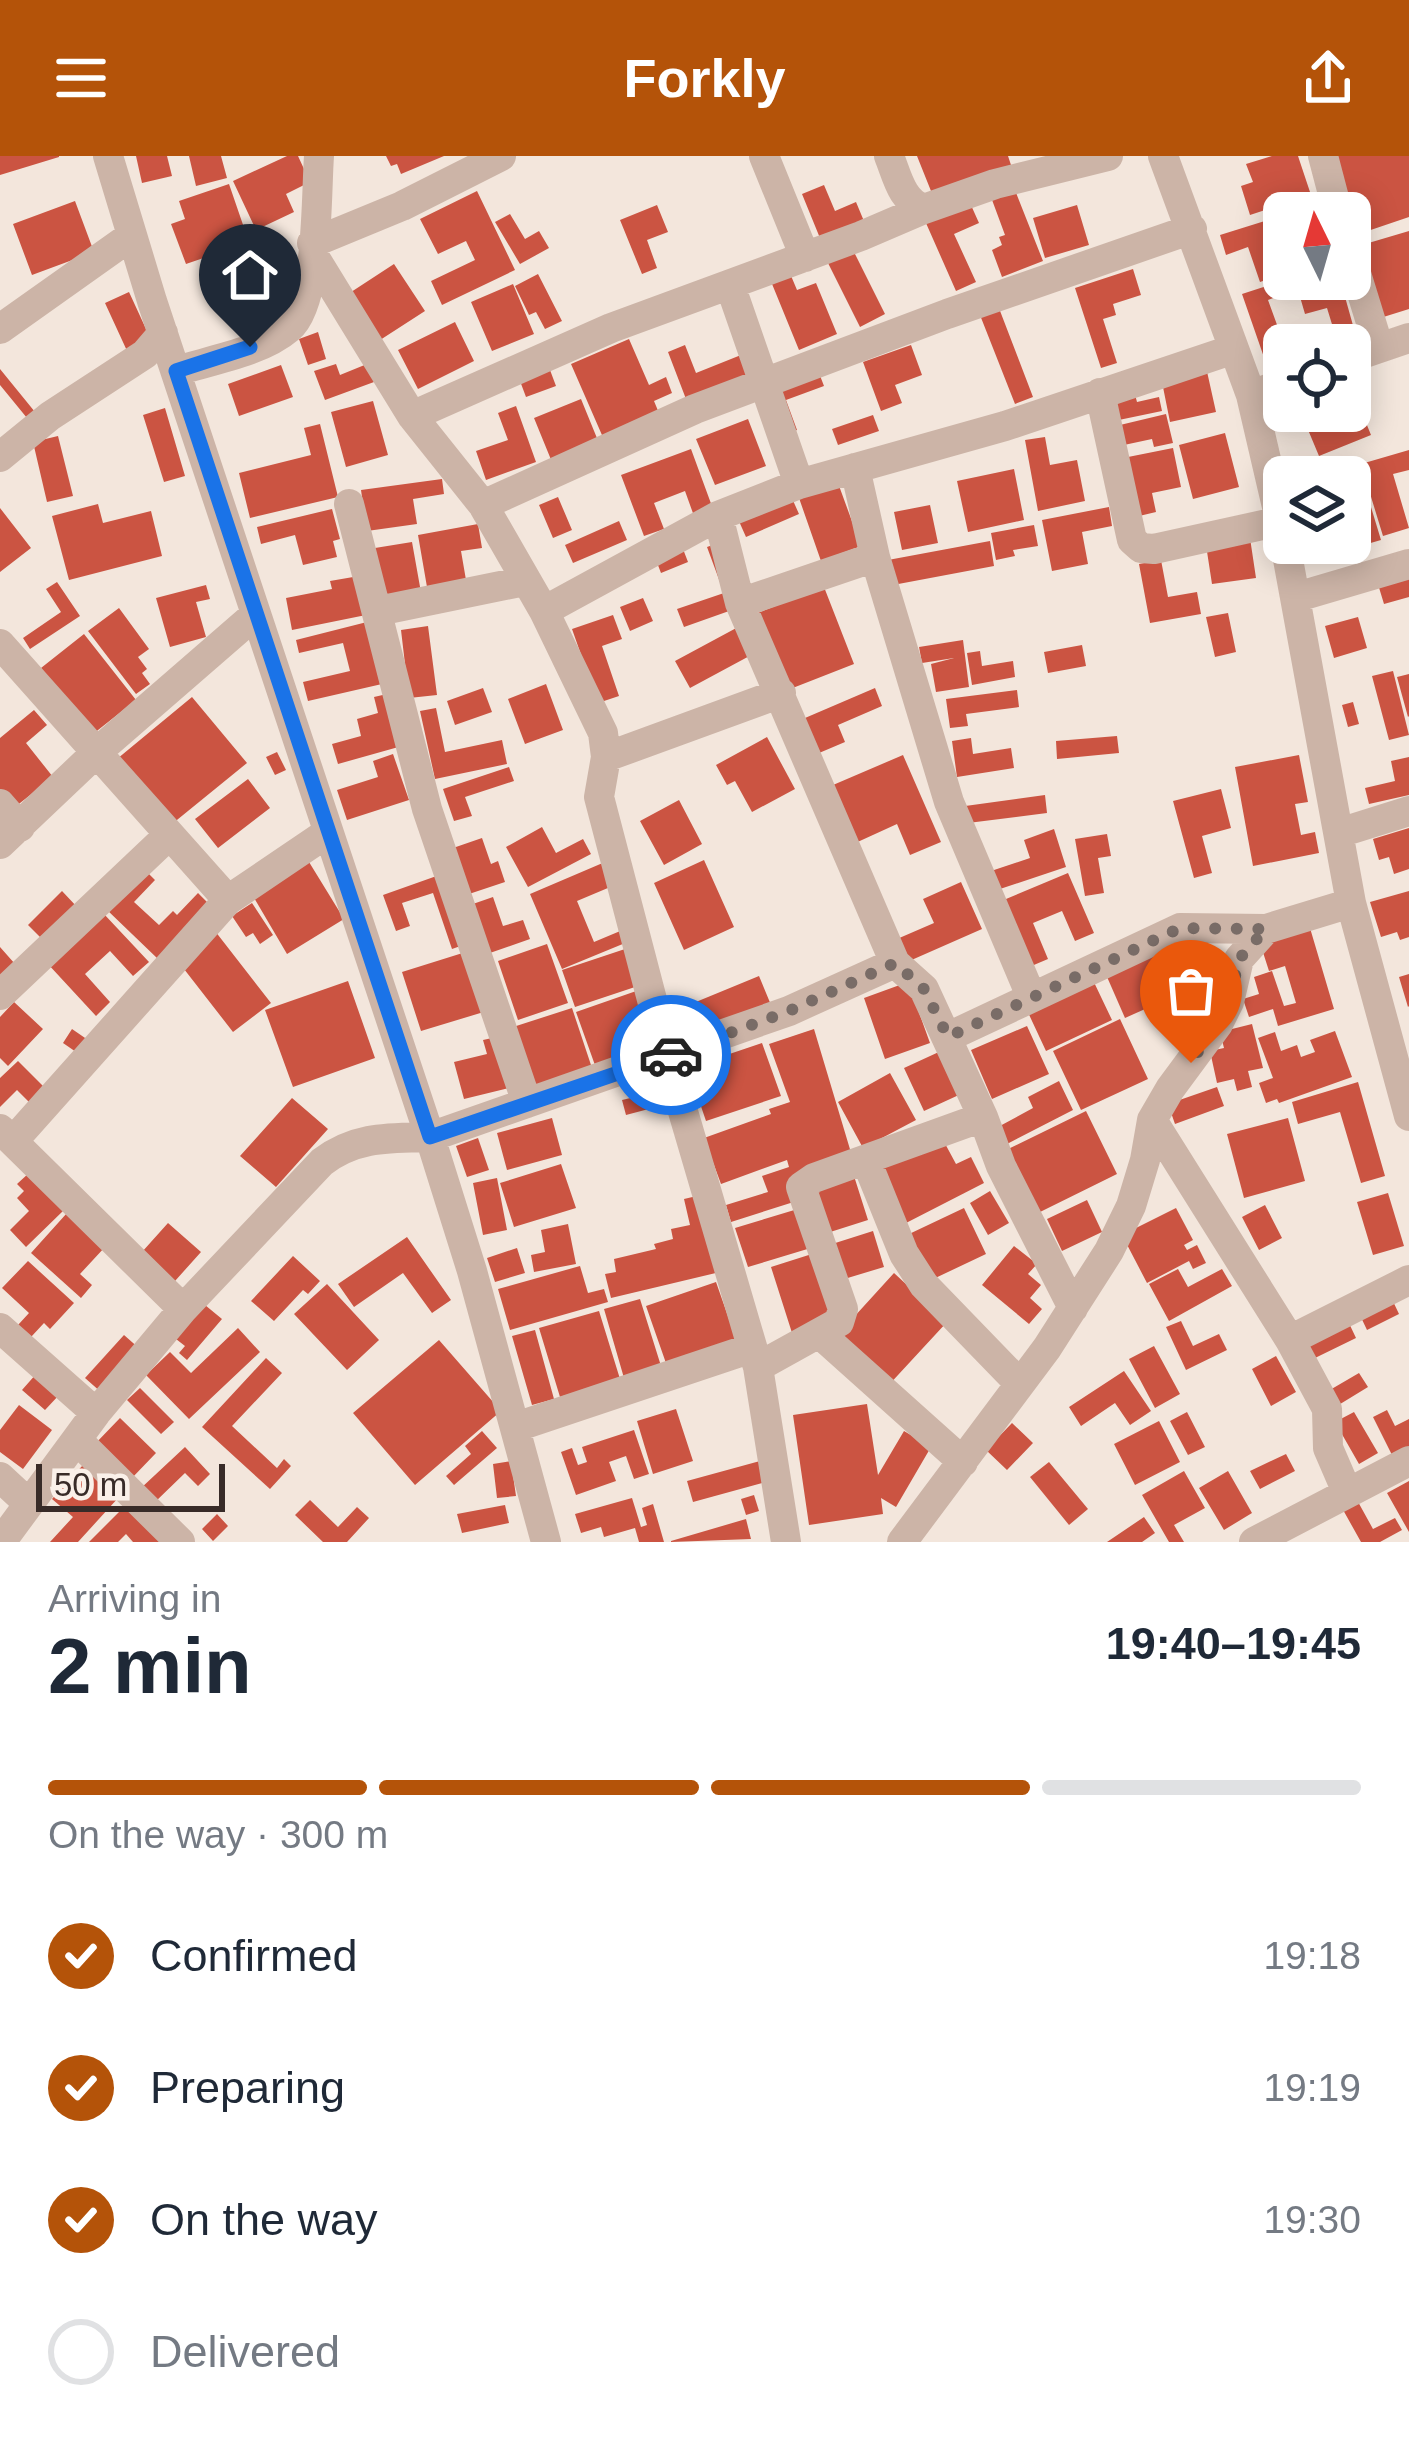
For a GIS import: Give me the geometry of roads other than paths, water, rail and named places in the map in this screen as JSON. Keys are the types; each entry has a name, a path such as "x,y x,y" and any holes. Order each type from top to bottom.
{"street":[{"path":"107,156 430,1137 546,1542"},
{"path":"176,371 250,347 286,331 299,318 313,250 319,156"},
{"path":"313,250 501,156"},
{"path":"764,156 805,257"},
{"path":"889,156 905,195 923,208"},
{"path":"412,416 611,328 923,208 995,184 1108,156"},
{"path":"1162,156 1251,395 1265,456"},
{"path":"1322,156 1332,192"},
{"path":"483,505 695,409 1192,229"},
{"path":"0,328 131,236"},
{"path":"313,250 412,416 483,505 544,611 603,733 605,757 598,797 667,1057 755,1357 777,1540"},
{"path":"730,285 799,484"},
{"path":"0,457 50,416 145,354 163,333"},
{"path":"1371,351 1409,338"},
{"path":"544,611 718,516 799,484 984,433 1234,349"},
{"path":"1251,395 1263,391"},
{"path":"1100,393 1132,540 1142,548 1154,549 1263,536"},
{"path":"855,468 875,557 949,802 1031,996"},
{"path":"349,504 427,809 527,1103"},
{"path":"718,516 740,603 895,963 924,989 1001,1166 1072,1308"},
{"path":"740,603 875,557"},
{"path":"1290,564 1351,902 1404,1077 1409,1116"},
{"path":"1297,597 1409,564"},
{"path":"378,611 525,581"},
{"path":"7,825 256,614"},
{"path":"0,644 228,900"},
{"path":"605,757 781,693"},
{"path":"1339,833 1409,811"},
{"path":"183,1309 7,1135 228,900 327,832"},
{"path":"0,994 169,835"},
{"path":"948,1037 1180,928 1266,929 1351,902"},
{"path":"902,1542 1109,1252 1131,1206 1152,1120 1218,1024 1229,1002 1239,959 1266,929"},
{"path":"17,1529 96,1413 183,1309 322,1162 341,1148 367,1139 430,1137 667,1057 789,1011 895,963"},
{"path":"516,1427 820,1334 838,1322 843,1309 801,1187 814,1178 983,1117"},
{"path":"1152,1120 1290,1340 1327,1409 1328,1448 1347,1492"},
{"path":"866,1160 904,1254 924,1285 1019,1383"},
{"path":"1290,1340 1409,1280"},
{"path":"0,1328 96,1413"},
{"path":"820,1334 963,1462"},
{"path":"77,1440 180,1542"},
{"path":"1253,1542 1409,1461"},
{"path":"0,1477 17,1529"}]}
